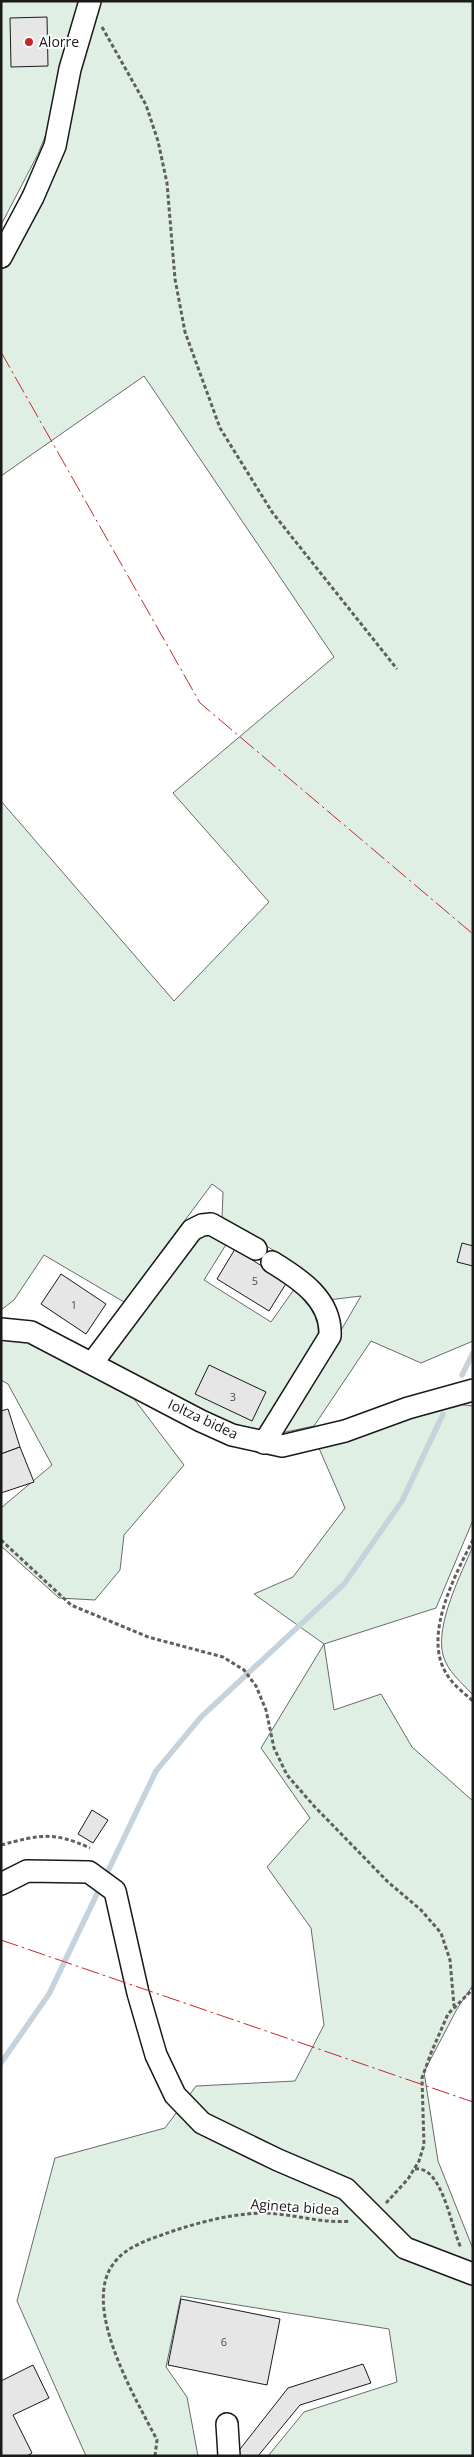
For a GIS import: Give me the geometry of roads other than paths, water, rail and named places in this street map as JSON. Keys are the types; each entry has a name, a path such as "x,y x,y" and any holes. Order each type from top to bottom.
{"street":[{"path":"1,257 32,197 55,146 70,69 90,3"},
{"path":"93,1362 192,1230 202,1225 210,1224 264,1256 308,1288 322,1303 331,1322 330,1336 264,1443"},
{"name":"Ioltza bidea","path":"1,1329 31,1332 93,1362 201,1421 232,1435 282,1446 319,1438 468,1393"},
{"path":"1,1884 27,1872 89,1872 115,1891 143,2011 156,2055 175,2095 202,2123 278,2160 346,2189 405,2248 473,2274"},
{"path":"226,2424 228,2456"}],"waterway":[{"path":"462,1375 473,1353"},
{"path":"1,2063 49,1994 156,1771 201,1717 344,1584 402,1501 443,1414"}],"place":[{"name":"Alorre","path":"29,42"}]}
